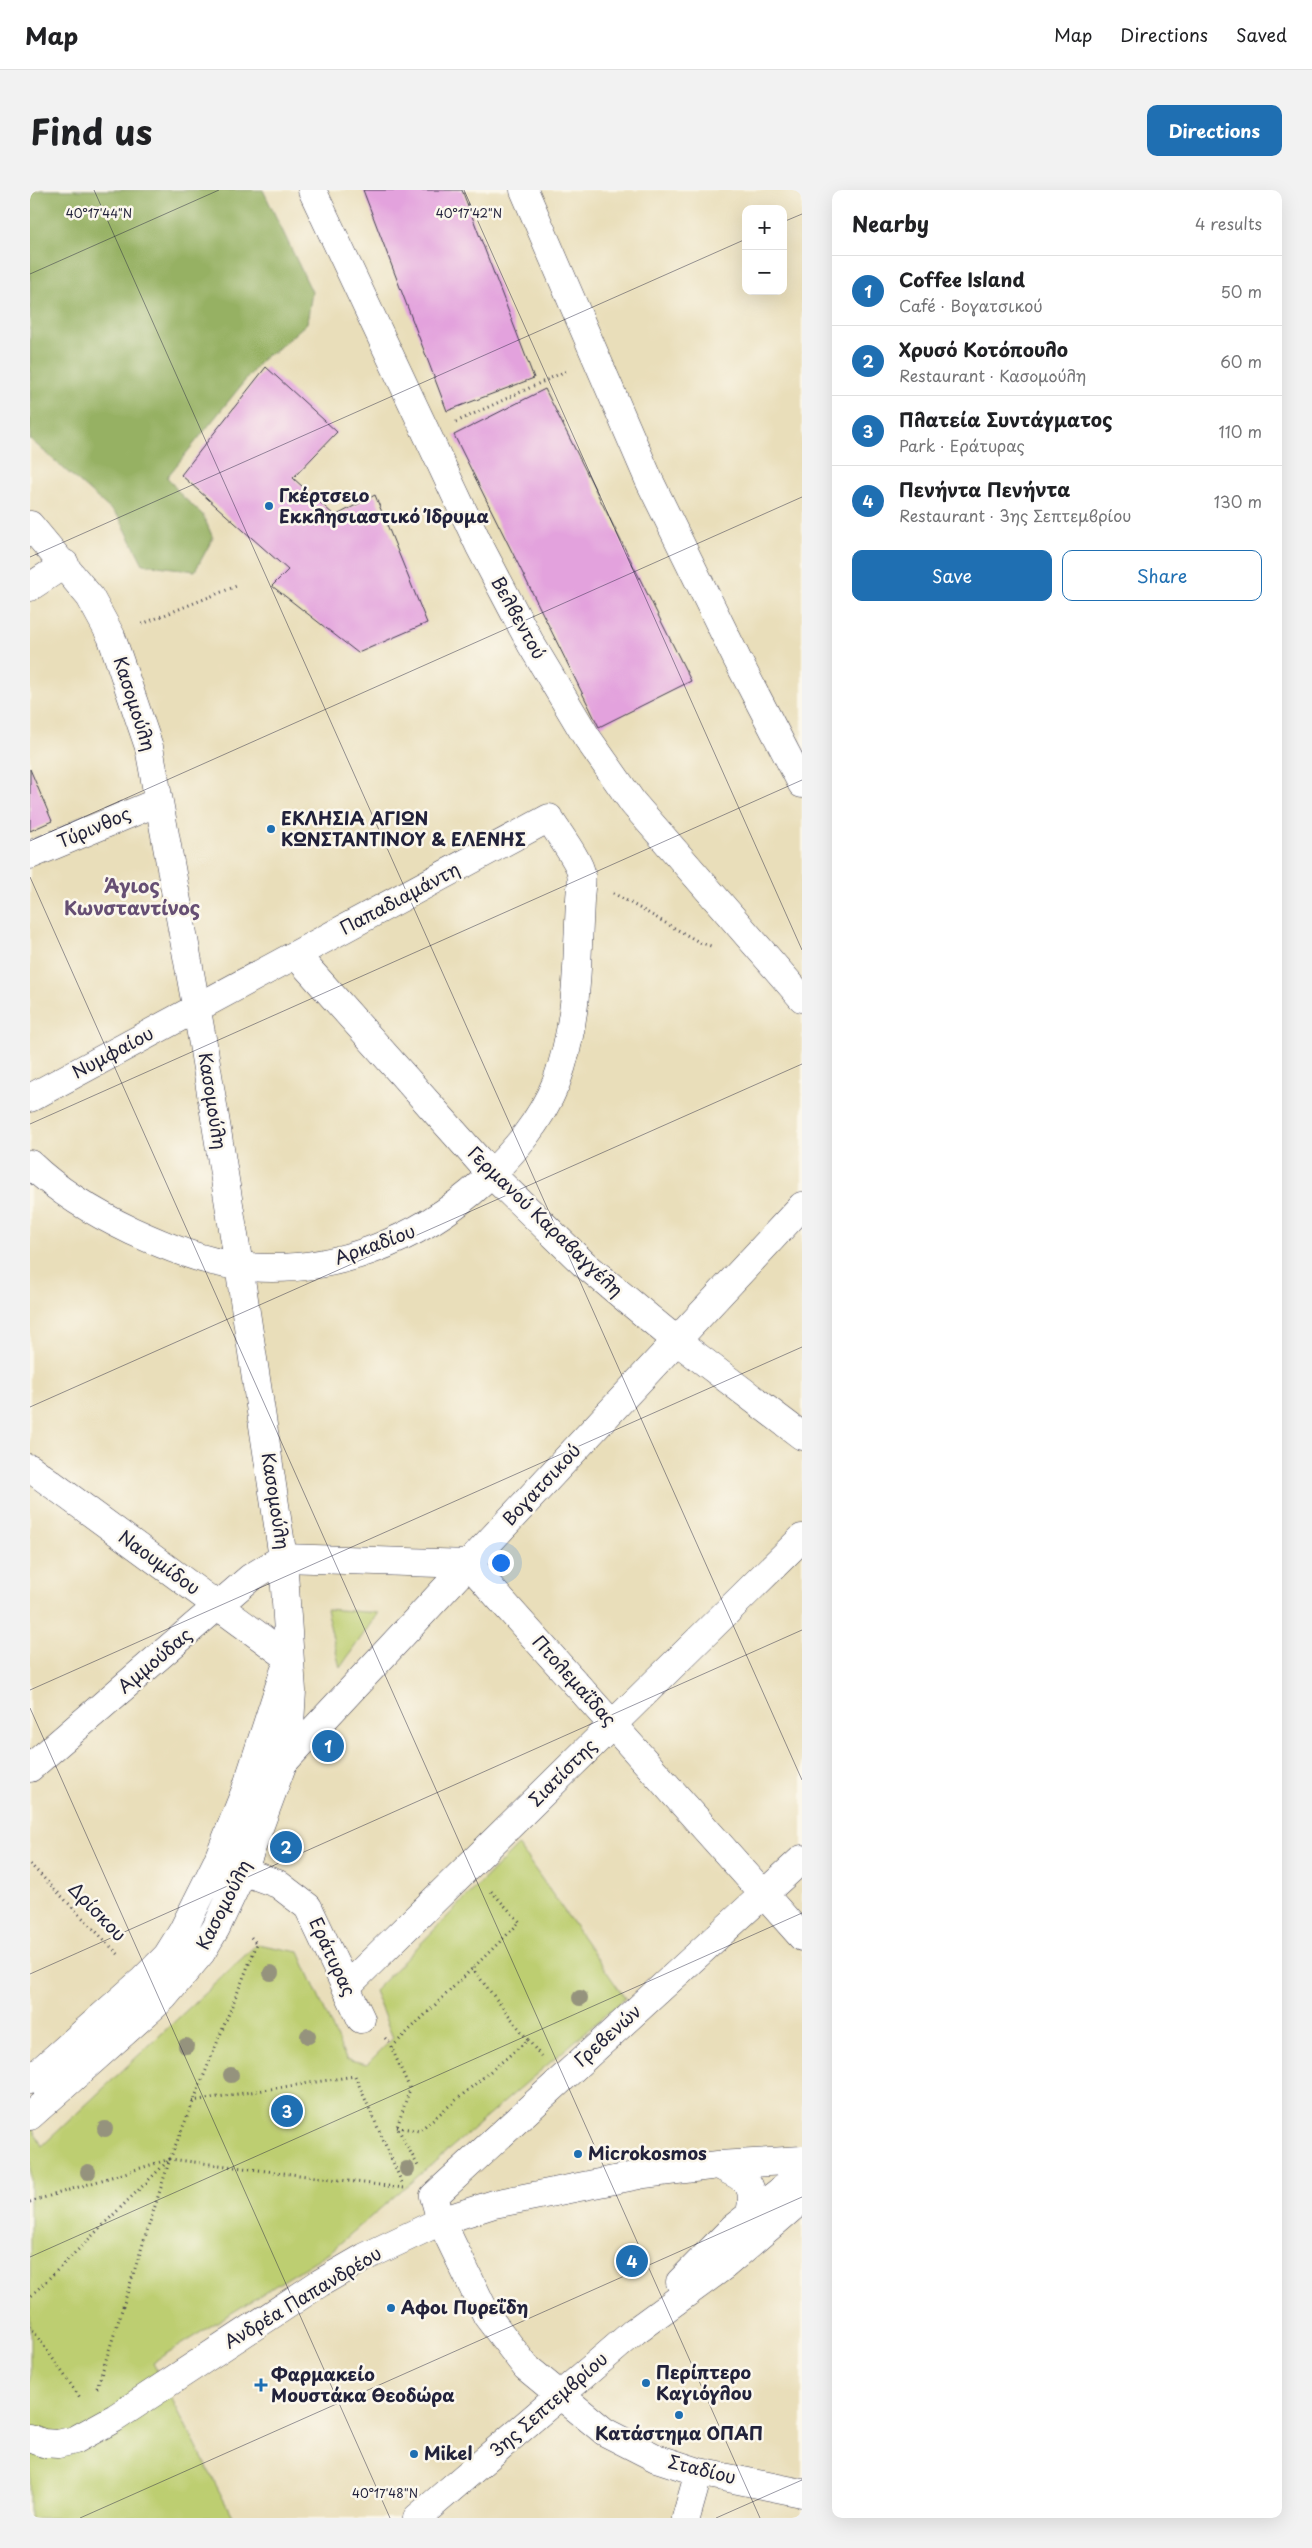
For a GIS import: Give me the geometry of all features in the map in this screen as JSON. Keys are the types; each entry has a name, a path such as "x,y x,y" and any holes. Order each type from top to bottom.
{"street":[{"name":"Βελβεντού","path":"312,190 425,436 480,547 531,644 586,736 633,802 802,998"},
{"path":"524,190 649,480 737,659 802,784"},
{"name":"Κασομούλη","path":"30,526 90,597 111,636 149,747 196,1008 239,1266 283,1558 288,1658 292,1691 290,1724 283,1763 243,1871 216,1928 187,1972 164,1997 30,2116"},
{"path":"30,587 64,564"},
{"name":"Τύρινθος","path":"30,855 158,802"},
{"name":"Παπαδιαμάντη","path":"196,1008 549,818 582,872"},
{"name":"Αρκαδίου","path":"30,1164 49,1182 75,1201 110,1220 173,1248 208,1260 239,1266 312,1265 347,1258 396,1241 433,1222 462,1201 514,1151 539,1117 555,1084 568,1044 575,1000 582,872"},
{"name":"Γερμανού Καραβαγγέλη","path":"296,955 490,1174 584,1264 676,1341 802,1436"},
{"name":"Νυμφαίου","path":"30,1098 196,1008"},
{"name":"Βογατσικού","path":"283,1763 802,1206"},
{"name":"Ναουμίδου","path":"30,1468 288,1658"},
{"name":"Σιατίστης","path":"346,1987 802,1538"},
{"path":"283,1558 469,1564"},
{"name":"Αμμούδας","path":"30,1768 219,1607 250,1578 283,1558"},
{"name":"Πτολεμαΐδας","path":"469,1564 802,1937"},
{"name":"Κασομούλη","path":"30,2080 143,1980 167,1956 182,1932 217,1862 245,1792 288,1658"},
{"name":"Γρεβενών","path":"441,2221 434,2196 802,1859"},
{"name":"Εράτυρας","path":"217,1862 278,1884 308,1907 361,2019"},
{"path":"773,2162 802,2150"},
{"name":"Ανδρέα Παπανδρέου","path":"30,2438 43,2443 58,2444 75,2440 115,2418 320,2283 365,2257 441,2221 494,2204 600,2181 718,2165 802,2160"},
{"path":"718,2165 744,2178 749,2184 753,2199 750,2214"},
{"name":"3ης Σεπτεμβρίου","path":"635,2331 705,2256 750,2214 802,2174"},
{"name":"3ης Σεπτεμβρίου","path":"417,2518 635,2331 724,2266 802,2199"},
{"path":"441,2221 487,2316 526,2368 560,2396"},
{"name":"Σταδίου","path":"560,2396 605,2432 656,2458 699,2472 802,2493"},
{"path":"686,2518 699,2472"}],"path":[{"path":"425,436 596,357"},
{"path":"111,636 239,585"},
{"path":"582,872 627,902 699,942 714,947"},
{"name":"Δρίσκου","path":"30,1864 143,1980"},
{"path":"392,2047 520,1922 494,1894"},
{"path":"92,2391 98,2387 170,2159 257,1944"},
{"path":"472,1968 542,2058"},
{"path":"397,2127 419,2131 528,2040"},
{"path":"389,2042 410,2089 397,2127 422,2173"},
{"path":"30,2202 170,2159 404,2188 355,2076 192,2102"},
{"path":"30,2297 170,2159"},
{"path":"30,2326 81,2399"},
{"path":"73,2403 87,2395"}],"green space":[{"path":"41,190 263,190 312,292 307,323 274,352 265,356 167,477 182,496 203,515 213,538 195,571 143,564 119,517 30,439 30,193"},
{"path":"326,1609 378,1613 340,1668"},
{"path":"518,1845 625,1998 331,2251 153,2362 233,2518 30,2518 30,2124 42,2146 257,1944 299,1952 346,2059 367,2064 393,2038 374,1991"}],"building":[{"path":"363,190 462,190 534,378 447,411"},
{"name":"Γκέρτσειο Εκκλησιαστικό Ίδρυμα","path":"266,367 337,432 293,478 335,516 375,495 427,623 358,653 272,586 288,570 181,475"},
{"path":"545,389 691,681 599,727 454,435"},
{"path":"30,769 52,821 30,831"}],"place":[{"name":"Γκέρτσειο Εκκλησιαστικό Ίδρυμα","path":"269,506"},
{"name":"ΕΚΛΗΣΙΑ ΑΓΙΩΝ ΚΩΝΣΤΑΝΤΙΝΟΥ & ΕΛΕΝΗΣ","path":"271,829"},
{"name":"Coffee Island","path":"328,1746"},
{"name":"Χρυσό Κοτόπουλο","path":"286,1847"},
{"name":"Πλατεία Συντάγματος","path":"287,2111"},
{"name":"Microkosmos","path":"578,2154"},
{"name":"Πενήντα Πενήντα","path":"632,2261"},
{"name":"Αφοι Πυρεΐδη","path":"391,2308"},
{"name":"Περίπτερο Καγιόγλου","path":"646,2383"},
{"name":"Φαρμακείο Μουστάκα Θεοδώρα","path":"261,2385"},
{"name":"Κατάστημα ΟΠΑΠ","path":"679,2415"},
{"name":"Mikel","path":"414,2454"}],"district":[{"name":"Άγιος Κωνσταντίνος","path":"132,897"}]}
